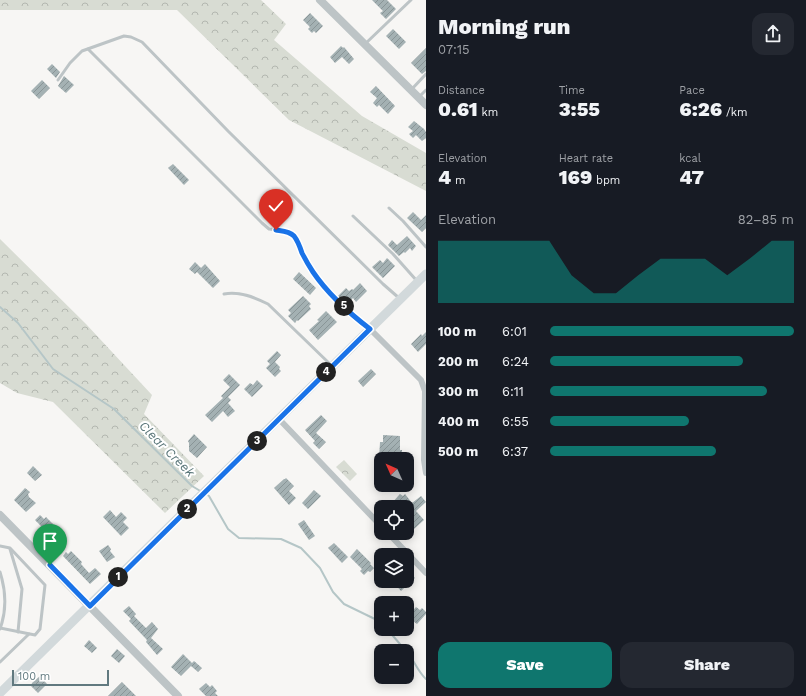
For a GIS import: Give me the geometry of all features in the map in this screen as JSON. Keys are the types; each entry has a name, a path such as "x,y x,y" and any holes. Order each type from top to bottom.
{"main road":[{"path":"0,693 426,274"}],"street":[{"path":"320,0 426,105"},
{"path":"370,329 424,385 424,460 426,473"},
{"path":"279,420 374,519"},
{"path":"1,519 90,606 178,696"},
{"path":"395,540 426,573"}],"lane":[{"path":"365,44 412,0"},
{"path":"58,80 82,51 124,36 132,36 142,42 228,131 383,284 401,299"},
{"path":"88,49 262,223 269,229 285,231 293,235 314,272 322,282 344,307 370,329"},
{"path":"411,90 426,74"},
{"path":"419,98 426,90"},
{"path":"389,208 403,221 426,247"},
{"path":"353,216 393,254 418,282"},
{"path":"224,294 234,292 257,298 268,304 332,366"},
{"path":"0,546 10,548 45,585 40,628 36,634 0,628 5,606 4,586 0,572"},
{"path":"10,548 22,589 18,632"},
{"path":"0,662 29,634"}],"green space":[{"path":"0,0 261,0 286,24 274,40 362,116 426,153 426,191 289,120 177,10 0,10"},
{"path":"0,239 86,324 152,395 144,414 204,476 165,513 53,402 17,393 0,383"},
{"path":"344,460 357,474 350,481 336,467"}],"building":[{"path":"372,0 387,0 396,9 386,19 380,13 383,11"},
{"path":"310,13 323,26 316,33 314,31 312,33 308,29 310,27 303,20"},
{"path":"393,29 406,42 399,49 386,36"},
{"path":"341,46 343,48 344,47 354,59 349,64 342,57 335,63 330,57"},
{"path":"426,48 426,71 422,74 411,63"},
{"path":"52,64 60,72 56,78 47,69"},
{"path":"64,76 74,85 66,93 58,86"},
{"path":"42,80 50,88 39,99 31,91"},
{"path":"376,86 395,106 388,114 379,105 377,107 373,103 377,98 370,92"},
{"path":"414,121 426,132 426,138 422,141 416,135 413,138 409,134 413,131 408,127"},
{"path":"173,164 189,180 184,185 168,168"},
{"path":"413,212 421,220 426,215 426,228 422,232 407,218"},
{"path":"407,236 416,246 412,251 410,248 399,256 388,245 392,240 397,245"},
{"path":"387,258 395,266 383,278 372,267 380,260 383,263"},
{"path":"195,262 201,268 205,264 220,281 213,288 197,272 195,274 189,269"},
{"path":"299,272 316,288 310,295 293,279"},
{"path":"360,283 367,291 356,302 353,298 347,304 338,296 346,288 349,291 352,289 353,290"},
{"path":"303,296 311,304 309,306 311,309 295,323 288,316 291,313 288,310"},
{"path":"326,311 337,322 318,340 309,330 319,321 317,320"},
{"path":"426,332 426,344 418,352 411,344 421,334 422,336"},
{"path":"277,351 281,355 275,362 280,367 279,369 281,371 275,377 266,368 270,364 267,361"},
{"path":"371,369 376,374 363,387 358,381"},
{"path":"229,374 240,385 228,397 231,400 228,403 235,411 228,417 223,411 212,422 205,415 223,398 221,396 230,387 223,380"},
{"path":"257,380 263,386 252,397 244,389 250,383 253,385"},
{"path":"321,415 327,421 316,433 326,442 319,449 313,443 315,441 305,430"},
{"path":"194,434 207,447 197,458 189,451 188,441"},
{"path":"383,435 400,436 400,450 402,450 402,452 379,452 380,442 383,442"},
{"path":"33,466 42,475 35,481 27,473"},
{"path":"286,478 294,486 289,491 296,498 289,505 274,488"},
{"path":"25,488 30,492 28,494 29,497 36,503 26,512 14,500"},
{"path":"314,490 321,496 308,509 302,503"},
{"path":"400,494 403,496 405,494 410,500 395,500"},
{"path":"421,496 426,502 416,511 424,520 414,529 414,501"},
{"path":"110,510 116,517 121,512 127,518 123,522 129,528 121,536 103,517"},
{"path":"40,515 44,519 46,517 53,524 46,531 35,520"},
{"path":"304,520 315,536 309,540 298,524"},
{"path":"334,543 348,557 342,563 328,548"},
{"path":"108,545 111,549 110,551 115,557 107,562 99,551"},
{"path":"357,549 374,568 364,575 360,571 362,569 350,557"},
{"path":"71,551 82,562 81,564 89,573 95,568 101,574 90,584 63,556 66,552 68,554"},
{"path":"129,606 136,614 134,616 146,628 152,622 158,629 151,638 163,649 157,655 146,642 147,640 129,621 131,619 123,611"},
{"path":"416,607 420,610 422,608 426,612 417,624 414,622 414,609"},
{"path":"89,640 97,648 92,653 84,646"},
{"path":"117,649 125,656 119,663 111,656"},
{"path":"183,654 192,663 194,661 202,668 198,672 191,666 181,676 171,667"},
{"path":"40,676 47,684 38,693 31,686 32,683"},
{"path":"122,682 136,696 108,696"},
{"path":"206,683 210,687 212,685 217,691 215,693 218,696 206,696 199,689"}],"waterway":[{"name":"Clear Creek","path":"0,307 18,323 53,369 114,409 192,486 202,492"},
{"name":"Clear Creek","path":"206,494 209,496 228,529 239,538 281,539 301,548 320,568 333,592 344,604 374,619"},
{"name":"Clear Creek","path":"393,636 400,644"},
{"name":"Clear Creek","path":"414,662 426,679"}],"route":[{"path":"50,565 90,606 370,329 344,307 330,292 314,272 293,235 285,231 276,230"}]}
